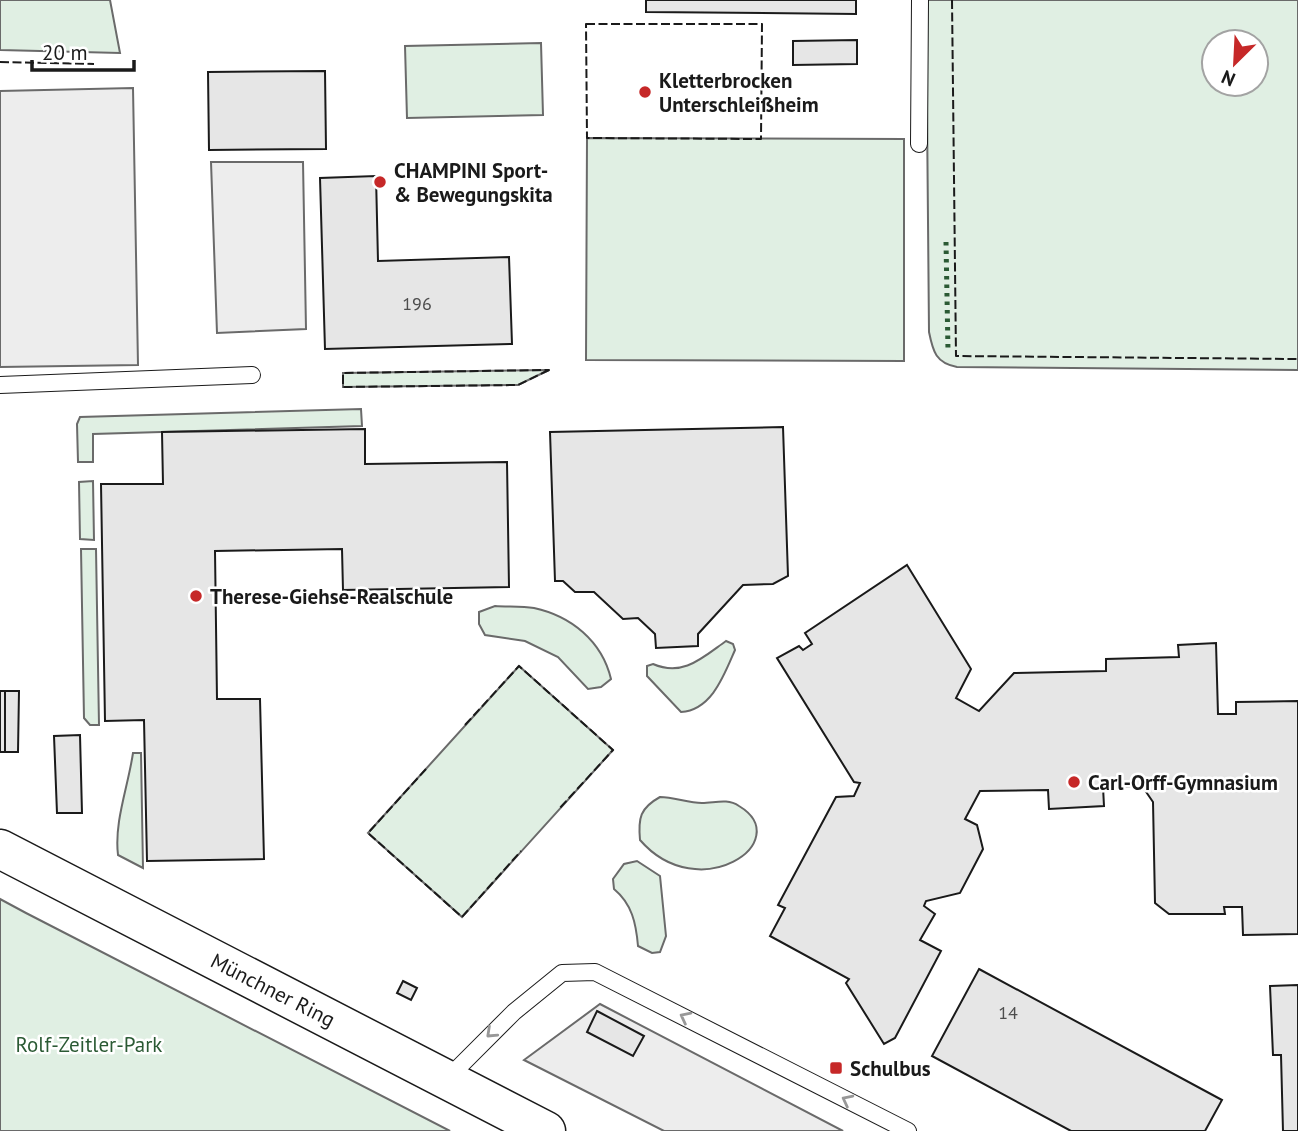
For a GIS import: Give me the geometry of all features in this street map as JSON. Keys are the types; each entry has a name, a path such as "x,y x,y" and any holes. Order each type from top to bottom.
{"main road":[{"name":"Münchner Ring","path":"0,849 546,1131"}],"lane":[{"path":"919,144 920,0"},
{"path":"0,385 252,375"},
{"path":"446,1080 513,1012 562,973 596,972 908,1131"}],"green space":[{"path":"0,0 110,0 120,53 0,50"},
{"path":"926,0 1298,0 1298,370 957,367 944,363 932,345 929,332"},
{"path":"541,43 543,115 407,118 405,46"},
{"path":"587,138 904,139 904,361 586,360"},
{"path":"549,370 518,385 343,387 343,373"},
{"path":"361,409 362,426 93,434 93,462 78,462 77,424 80,417"},
{"path":"93,481 94,540 80,539 79,482"},
{"path":"81,549 96,549 99,725 90,725 84,718"},
{"path":"495,606 534,608 572,624 583,632 600,653 611,679 601,687 588,689 558,657 525,641 485,635 479,624 479,612"},
{"path":"726,641 733,644 735,650 721,680 709,698 692,710 681,712 647,676 647,666 653,664 683,667"},
{"path":"519,666 613,750 462,917 368,833"},
{"path":"133,753 141,753 143,868 118,855 120,817"},
{"path":"660,797 697,803 725,802 739,806 754,820 756,836 749,850 733,862 713,868 689,868 664,859 640,840 639,832 644,810"},
{"path":"637,861 660,876 666,936 660,952 652,953 638,946 632,914 614,889 613,879 624,864"},
{"name":"Rolf-Zeitler-Park","path":"0,899 26,913 450,1131 0,1131"}],"shaded area":[{"path":"133,88 138,365 0,367 0,91"},
{"path":"211,162 303,162 306,329 217,333"},
{"path":"600,1004 843,1131 664,1131 524,1060"}],"building":[{"path":"646,0 856,0 856,14 646,12"},
{"path":"857,40 857,64 793,65 793,41"},
{"path":"325,71 326,149 209,150 208,72"},
{"path":"376,176 378,261 509,257 512,344 325,349 320,178"},
{"path":"783,427 788,576 773,584 743,585 698,634 698,646 656,648 655,634 638,618 623,619 594,592 575,592 563,581 555,581 550,432"},
{"path":"365,429 365,464 507,462 509,587 343,590 342,549 215,551 217,699 260,699 264,859 147,861 144,720 105,721 101,484 163,484 162,432"},
{"path":"907,565 971,669 956,698 979,711 1014,673 1106,671 1106,659 1179,657 1178,645 1216,643 1218,714 1236,714 1236,702 1298,701 1298,934 1243,935 1242,907 1224,907 1225,914 1169,914 1155,903 1153,802 1142,786 1103,787 1104,806 1049,809 1048,790 980,791 965,819 977,825 983,849 960,893 926,901 924,906 935,914 920,940 941,951 895,1038 884,1044 846,983 849,979 770,936 785,908 778,905 836,797 854,796 860,783 854,782 777,658 799,646 803,650 812,644 805,633"},
{"path":"0,691 5,691 5,752 0,752"},
{"path":"5,691 19,691 18,752 5,752"},
{"path":"80,735 82,813 57,813 54,736"},
{"path":"979,969 1222,1100 1205,1131 1071,1131 932,1056"},
{"path":"403,981 417,988 411,1000 397,993"},
{"path":"1298,985 1298,1131 1283,1131 1281,1055 1273,1055 1270,986"},
{"path":"597,1011 644,1036 633,1056 587,1032"}],"hedge":[{"path":"946,242 948,351"}],"fence":[{"path":"952,0 956,356 1298,359"},
{"path":"586,24 762,24 761,139 587,138 586,24"},
{"path":"0,62 94,64"},
{"path":"549,370 518,385 343,387 343,373 549,370"},
{"path":"465,725 519,666 613,750 558,810"},
{"path":"426,769 368,833 462,917 521,851"}],"place":[{"name":"Kletterbrocken Unterschleißheim","path":"645,92"},
{"name":"CHAMPINI Sport- & Bewegungskita","path":"380,182"},
{"name":"Therese-Giehse-Realschule","path":"196,596"},
{"name":"Carl-Orff-Gymnasium","path":"1074,782"},
{"name":"Schulbus","path":"836,1068"}]}
